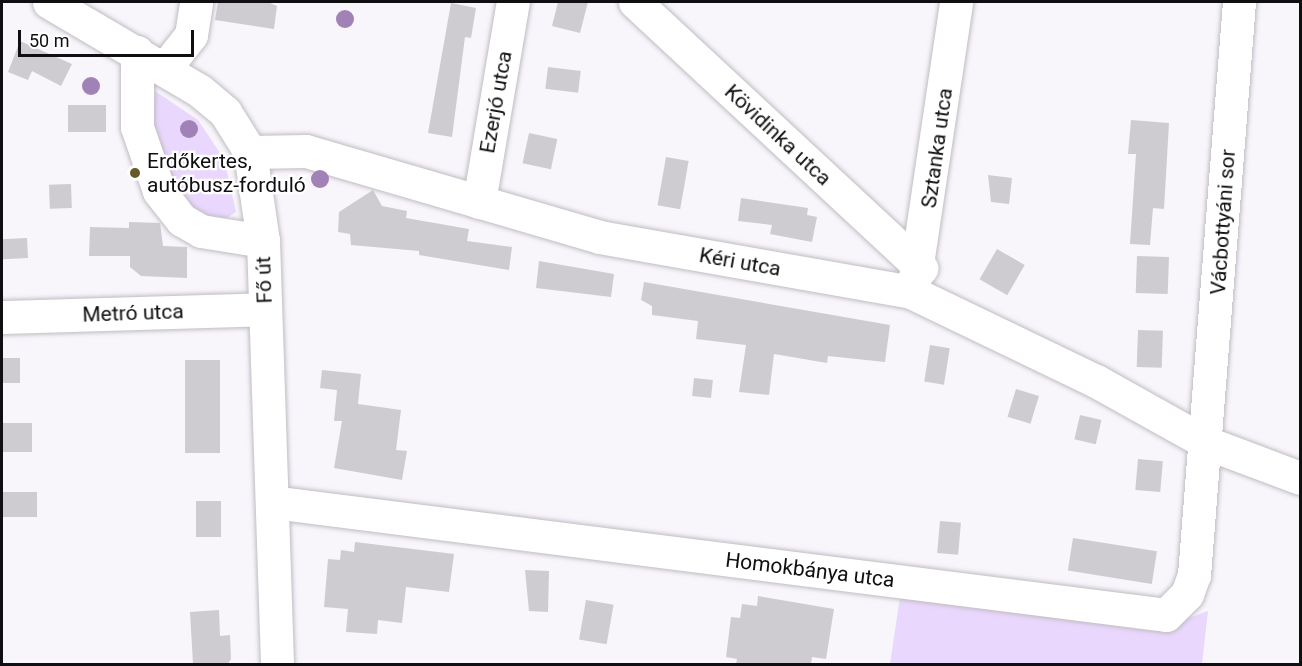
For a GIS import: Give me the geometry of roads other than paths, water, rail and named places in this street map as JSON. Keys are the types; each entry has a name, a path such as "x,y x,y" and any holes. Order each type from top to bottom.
{"street":[{"name":"Fő út","path":"49,2 151,60 225,112 250,152 263,241 277,664"},
{"path":"196,2 191,35 151,60 137,127 159,191 182,220 201,231 263,241"},
{"name":"Ezerjó utca","path":"479,202 513,2"},
{"name":"Kövidinka utca","path":"635,2 916,280"},
{"name":"Sztanka utca","path":"916,280 956,2"},
{"name":"Vácbottyáni sor","path":"1207,443 1239,2"},
{"name":"Kéri utca","path":"250,152 306,151 600,237 916,280 1207,443 1300,478"},
{"name":"Metró utca","path":"2,317 265,309"},
{"name":"Homokbánya utca","path":"272,502 1166,615 1187,594 1194,575 1207,443"}],"place":[{"name":"Erdőkertes, autóbusz-forduló","path":"135,173"}]}
